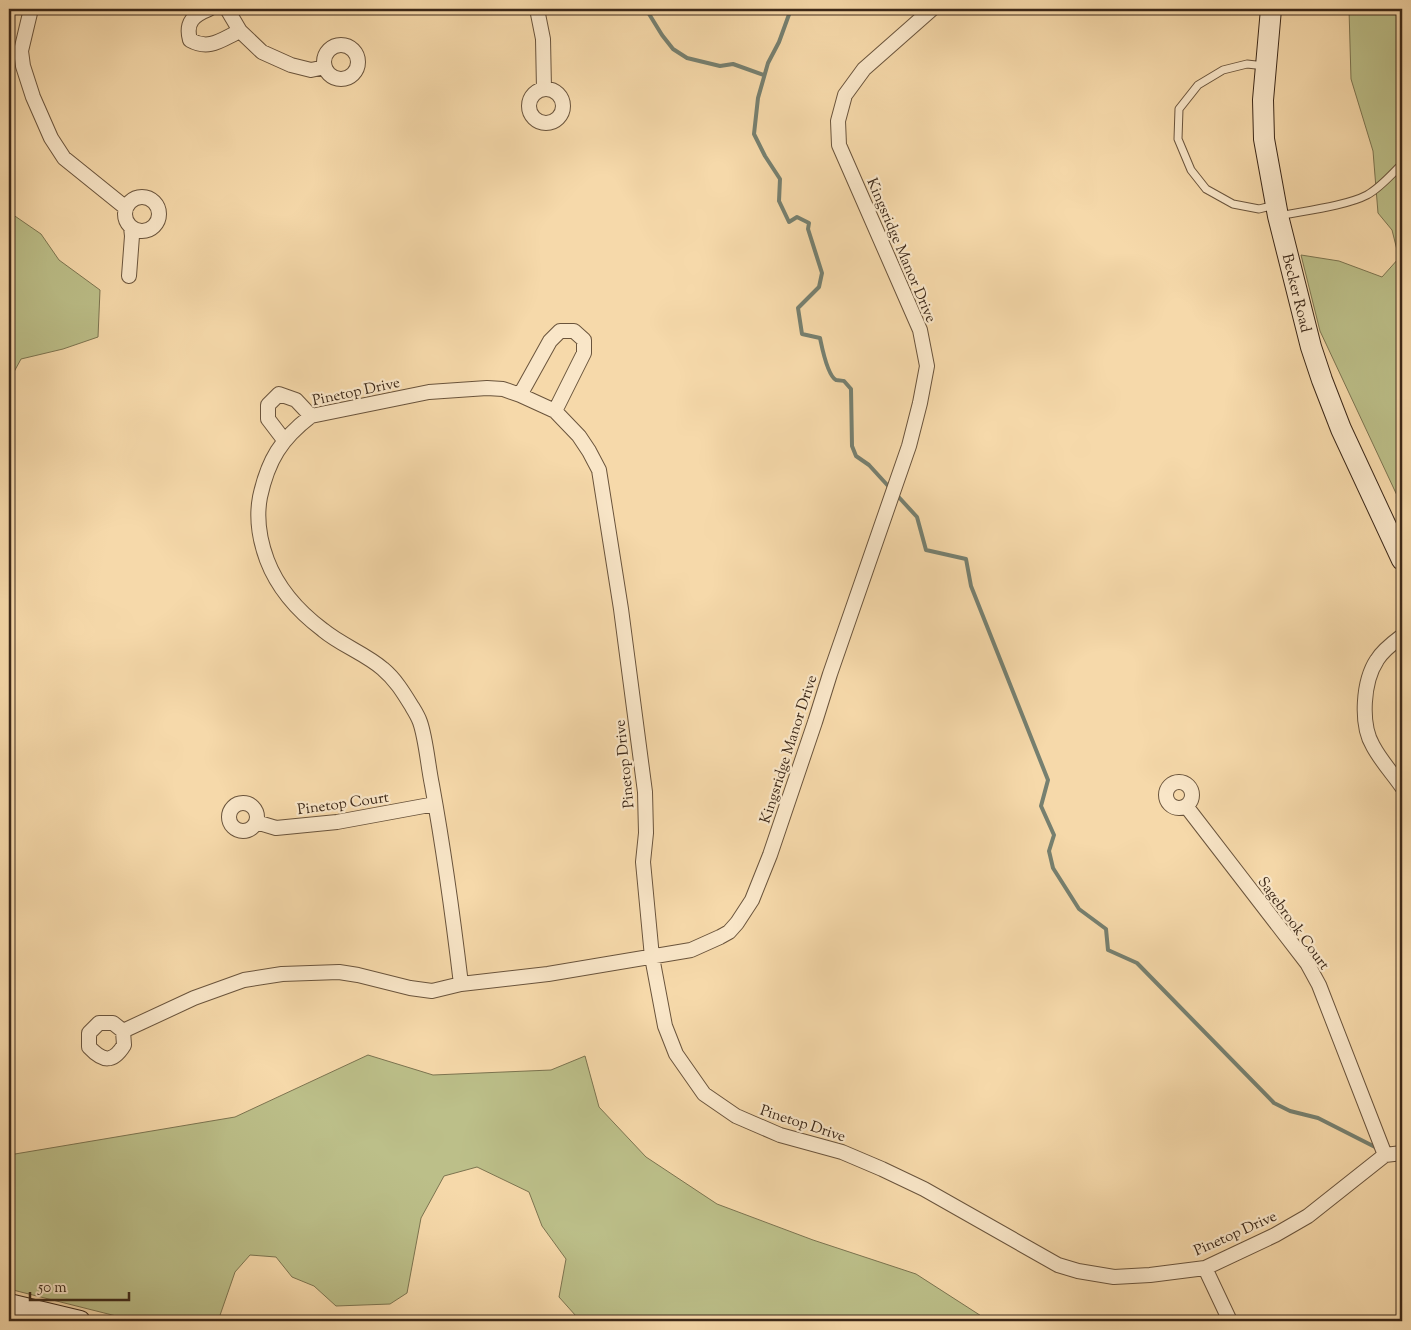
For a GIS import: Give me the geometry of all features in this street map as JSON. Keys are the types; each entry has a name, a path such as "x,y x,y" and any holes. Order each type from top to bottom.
{"street":[{"path":"31,9 22,50 23,66 33,97 51,138 64,158 126,208"},
{"path":"209,9 197,14 190,23 188,32 190,40 199,45 208,46 240,31"},
{"path":"227,9 240,31 262,52 290,64 311,70 325,67"},
{"path":"537,9 543,38 544,89"},
{"name":"Kingsridge Manor Drive","path":"123,1031 150,1017 218,988 244,980 282,974 339,972 432,991 460,984 548,974 691,950 720,938 737,923 752,900 770,855 908,446 918,411 927,366 920,330 839,145 838,121 845,95 864,69 932,9"},
{"name":"Becker Road","path":"1272,9 1263,100 1264,139 1276,210 1311,347 1322,380 1341,429 1402,560"},
{"path":"130,276 132,236 131,227 125,217 126,208 130,201 141,196 152,199 158,208 158,219 152,228 141,231 131,227"},
{"path":"520,395 550,341 560,331 574,331 584,340 584,353 555,411"},
{"name":"Pinetop Drive","path":"460,984 451,904 420,721 402,690 383,669 324,631 300,611 271,570 262,548 259,526 259,503 268,472 284,440 311,416 429,392 487,388 504,389 555,411 579,436 599,470 621,609 645,792 646,833 643,862 652,957 665,1026 676,1054 704,1094 736,1116 780,1135 842,1152 924,1189 1058,1265 1078,1271 1114,1277 1150,1275 1205,1268 1275,1235 1308,1216 1386,1155"},
{"path":"284,440 268,419 268,405 279,394 296,400 311,416"},
{"path":"1402,636 1377,660 1366,692 1365,715 1372,745 1402,787"},
{"name":"Pinetop Court","path":"256,822 276,828 337,822 435,804"},
{"name":"Sagebrook Court","path":"1186,806 1307,963 1318,985 1386,1155"},
{"path":"1386,1155 1402,1153"},
{"path":"1205,1268 1230,1321"},
{"path":"9,1304 80,1321"}],"lane":[{"path":"1266,66 1247,64 1223,70 1198,85 1179,109 1178,139 1191,170 1206,188 1233,204 1259,209 1276,210 1338,204 1366,196 1381,185 1402,164"}],"green space":[{"path":"1349,9 1402,9 1402,506 1320,331 1301,255 1339,261 1382,277 1399,258 1392,230 1378,213 1373,151 1351,79"},
{"path":"9,212 41,234 59,260 100,290 98,337 63,349 21,359 9,381"},
{"path":"368,1055 433,1075 551,1070 585,1056 599,1107 646,1157 717,1204 813,1240 916,1274 989,1321 577,1321 576,1316 559,1297 566,1259 542,1226 529,1192 477,1167 444,1176 421,1218 407,1293 390,1304 336,1306 314,1286 292,1277 276,1257 250,1255 235,1272 218,1321 136,1321 9,1289 9,1155 235,1117"}],"waterway":[{"path":"646,9 673,49 687,58 720,66 733,64 764,75"},
{"path":"791,9 779,42 768,63 758,98 754,134 780,179 779,201 789,222 797,217 809,223 808,229 822,273 819,287 798,308 802,334 820,338 830,373 836,380 844,381 851,389 852,446 856,456 869,465 890,488"},
{"path":"895,493 917,517 926,550 966,559 971,586 1048,780 1041,806 1054,835 1049,851 1053,868 1079,909 1106,929 1108,950 1137,963 1274,1103 1290,1111 1318,1118 1377,1148"}]}
